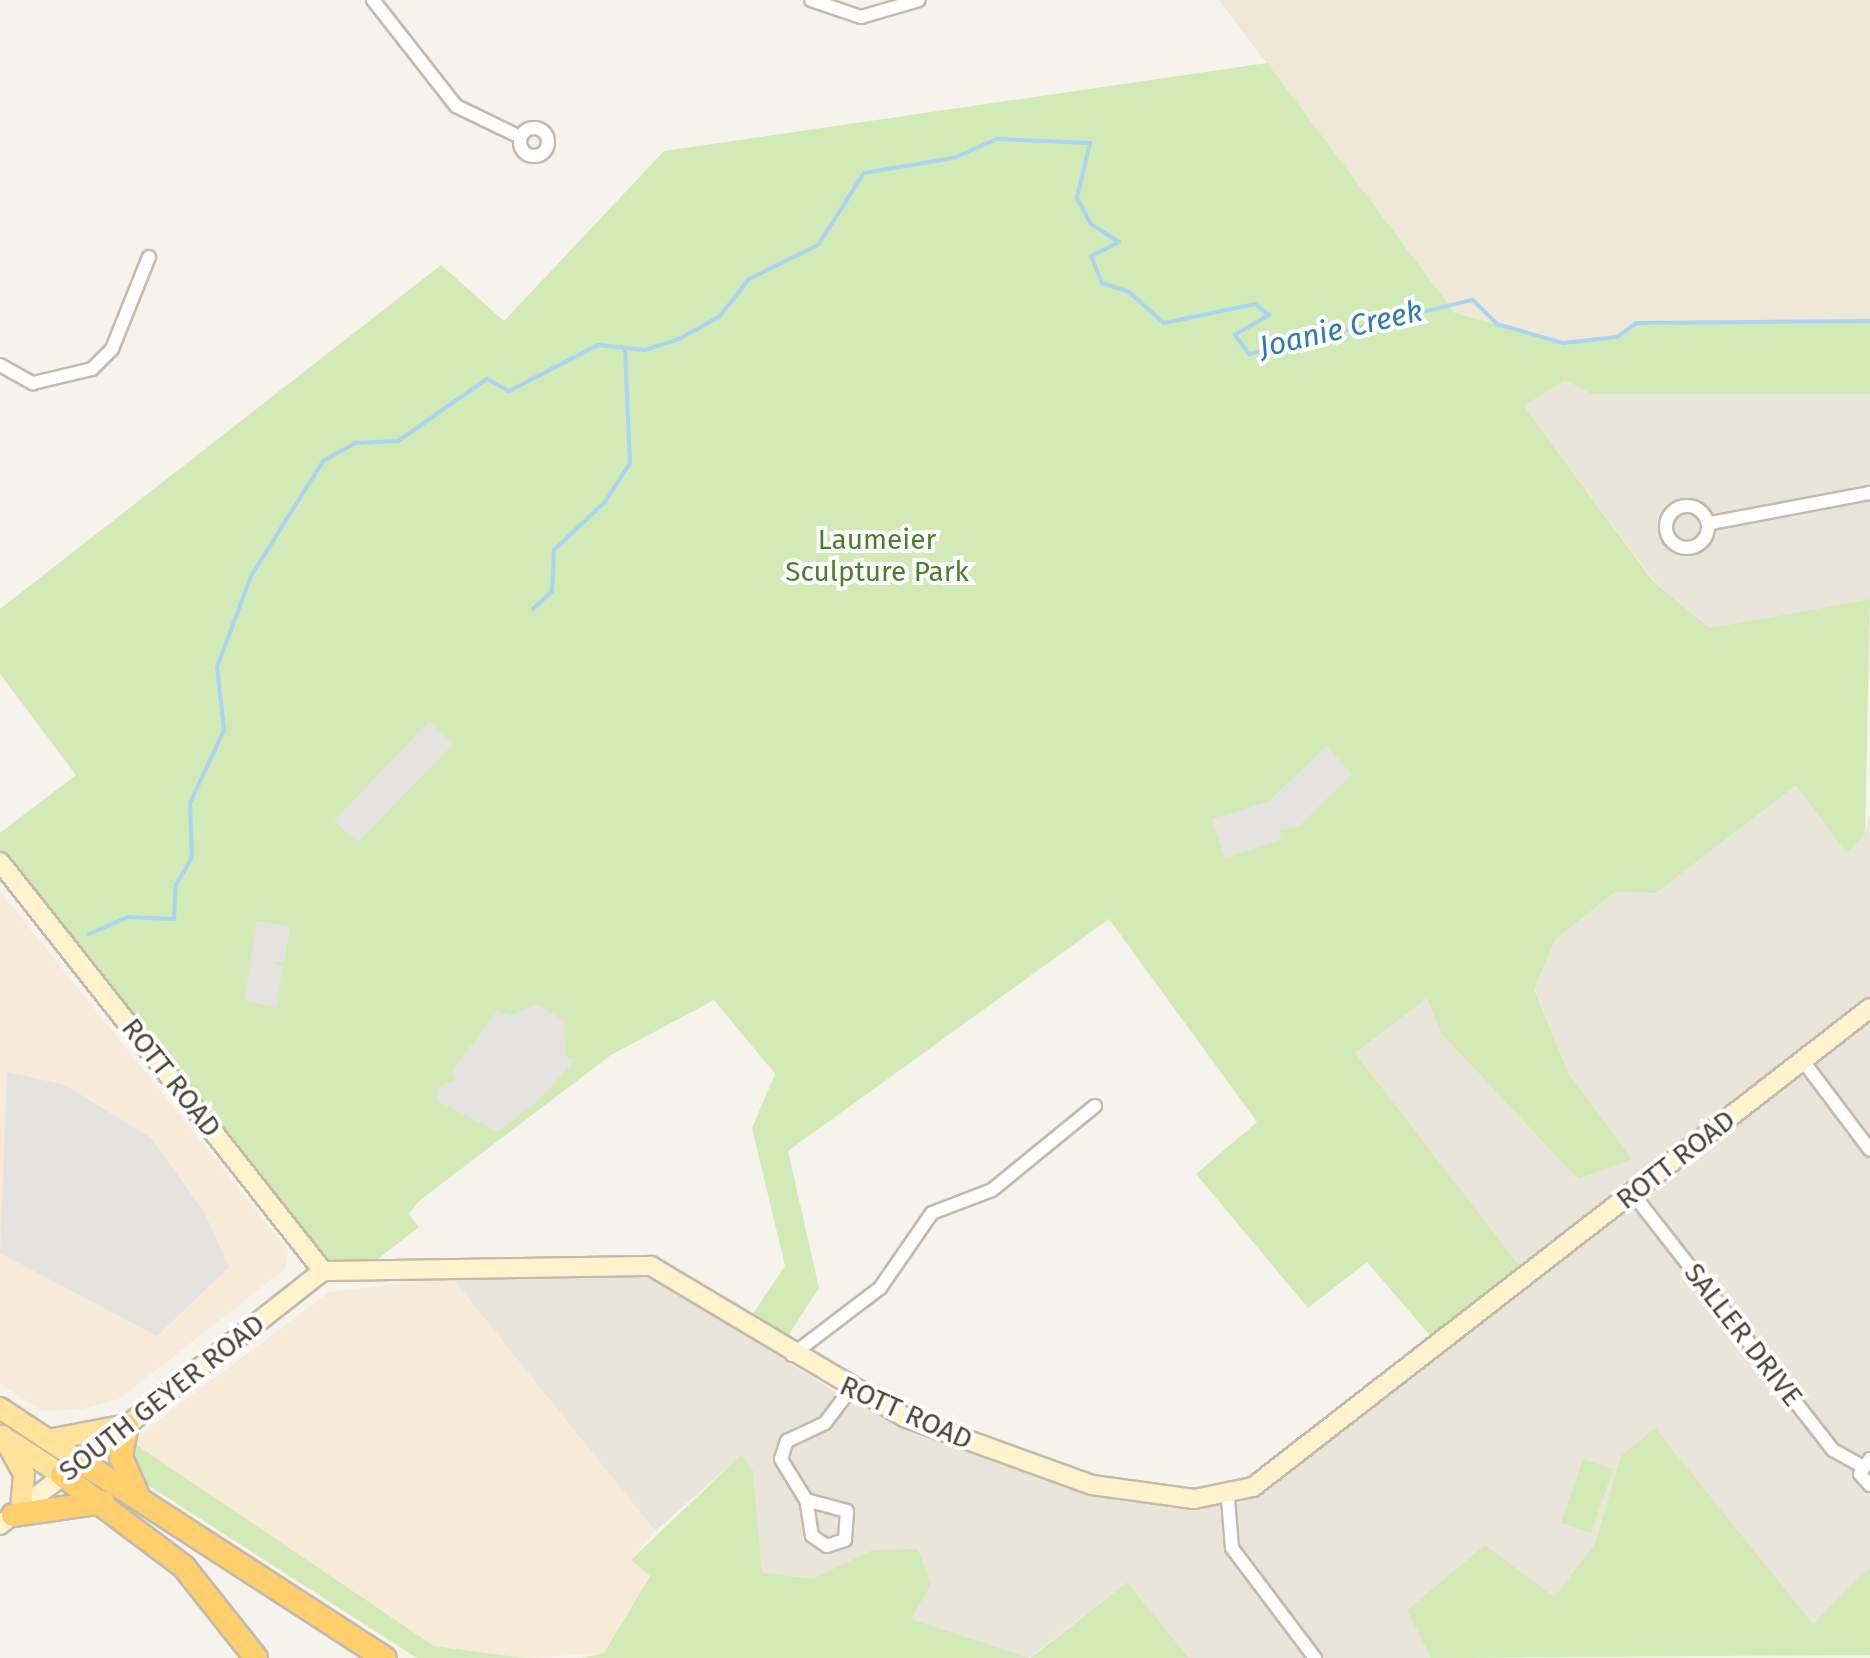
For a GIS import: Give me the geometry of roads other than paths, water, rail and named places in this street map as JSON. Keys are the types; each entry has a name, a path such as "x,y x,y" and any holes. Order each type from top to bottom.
{"highway":[{"path":"127,1424 120,1458 141,1500"},
{"path":"71,1468 141,1500 385,1658"},
{"path":"71,1468 103,1502 184,1567 256,1658"},
{"path":"11,1516 103,1502"}],"main road":[{"path":"0,1408 48,1440 71,1468"},
{"path":"48,1440 127,1424"},
{"path":"2,1436 71,1468"},
{"path":"2,1436 24,1474 11,1516"}],"street":[{"path":"373,0 456,106 520,137"},
{"path":"811,0 860,17 920,0"},
{"path":"0,365 33,383 92,369 112,350 150,257"},
{"path":"1711,523 1870,493"},
{"name":"ROTT ROAD","path":"0,862 323,1270 637,1263 693,1286 792,1356 849,1390 1092,1485 1228,1499 1633,1194 1870,1008"},
{"path":"1803,1061 1870,1150"},
{"path":"792,1356 880,1288 932,1213 992,1190 1095,1106"},
{"name":"SALLER DRIVE","path":"1633,1194 1833,1450 1866,1462 1870,1486"},
{"name":"SOUTH GEYER ROAD","path":"11,1516 323,1270"},
{"path":"806,1500 786,1474 787,1441 825,1423 849,1390"},
{"path":"1228,1499 1232,1548 1315,1658"}],"waterway":[{"name":"Joanie Creek","path":"89,934 128,917 174,919 176,885 192,857 190,803 224,730 217,667 251,576 323,461 356,443 398,441 487,379 509,391 598,345 645,350 679,339 719,317 749,279 818,245 864,173 954,158 997,139 1090,143 1077,198 1091,224 1119,242 1091,256 1102,283 1129,292 1164,323 1255,304 1269,315 1235,335 1249,354 1473,300 1497,324 1563,343 1617,337 1636,323 1870,321"},
{"path":"533,609 552,591 554,550 605,502 630,463 625,348"}],"park label":[{"name":"Laumeier Sculpture Park","path":"877,556"}]}
